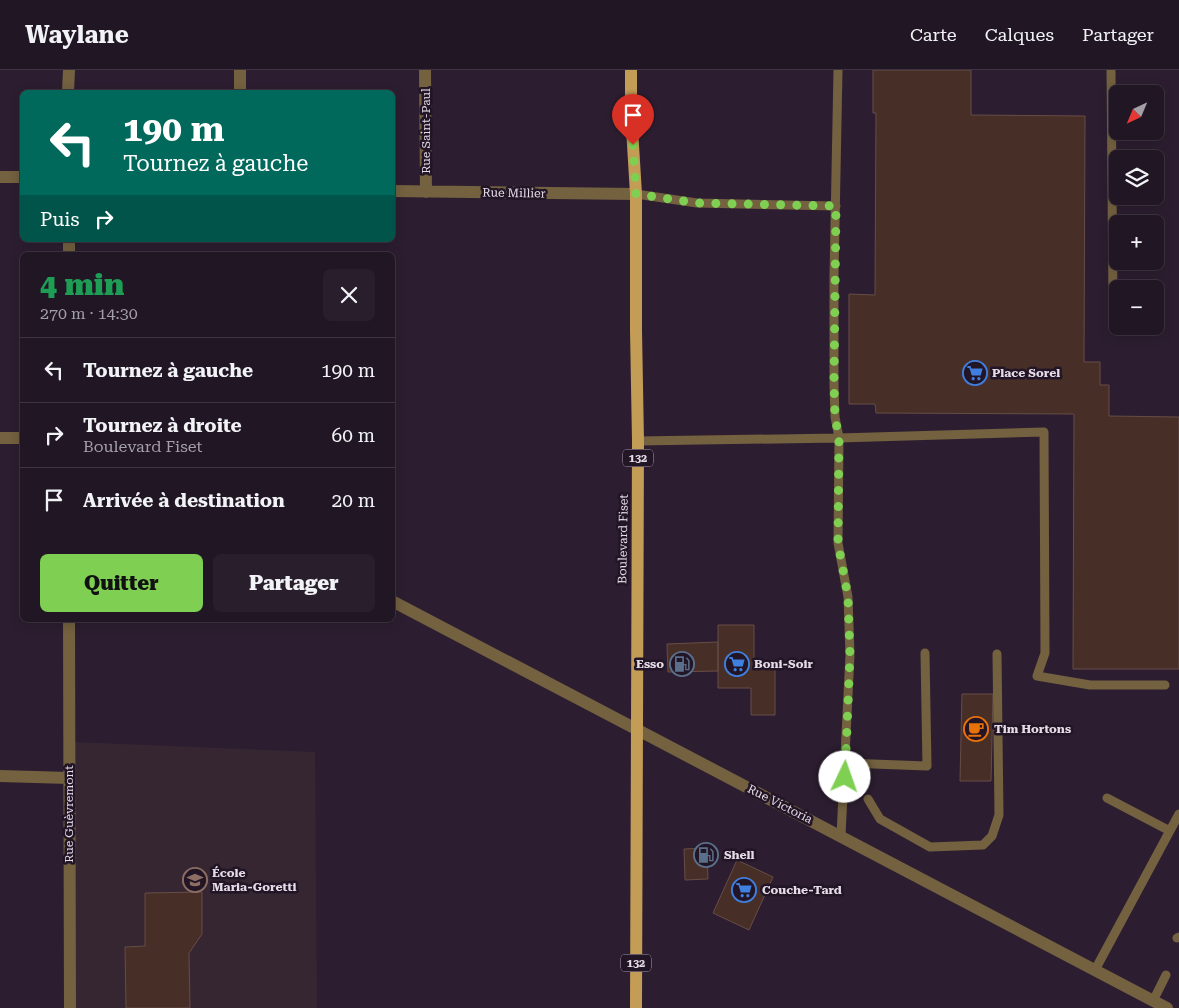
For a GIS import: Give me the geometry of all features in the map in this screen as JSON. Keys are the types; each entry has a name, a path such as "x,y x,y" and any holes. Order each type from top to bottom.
{"main road":[{"name":"Boulevard Fiset","path":"631,70 631,112 636,194 638,441 636,1008"}],"street":[{"path":"68,70 68,90"},
{"path":"240,70 240,90"},
{"name":"Rue Saint-Paul","path":"425,70 426,192"},
{"path":"0,177 20,177"},
{"name":"Rue Millier","path":"395,191 636,194"},
{"path":"0,438 20,438"},
{"name":"Rue Victoria","path":"395,603 841,835 1167,1008"},
{"name":"Rue Guèvremont","path":"69,622 70,1008"},
{"path":"0,776 69,778"}],"lane":[{"path":"838,70 834,384 835,417 839,438 838,543 848,597 850,655 841,835"},
{"path":"1111,70 1113,280"},
{"path":"636,194 697,203 836,206"},
{"path":"638,441 1044,432 1045,653 1037,676 1090,685 1165,685"},
{"path":"846,763 927,766 925,653"},
{"path":"868,799 880,819 930,847 983,845 992,836 1000,815 997,654"},
{"path":"1107,798 1170,831"},
{"path":"1095,970 1179,814"},
{"path":"1153,1001 1166,975"}],"shaded area":[{"name":"École Maria-Goretti","path":"73,742 315,752 317,1008 74,1008"}],"building":[{"name":"Place Sorel","path":"873,70 971,70 971,115 1085,116 1084,362 1100,362 1100,385 1109,385 1109,416 1179,417 1179,669 1073,669 1074,414 876,413 875,404 849,404 849,294 875,295 876,113 873,113"},
{"path":"718,625 754,625 754,668 775,668 775,715 751,715 751,688 718,688"},
{"path":"718,642 718,671 668,672 667,644"},
{"path":"962,694 993,694 991,781 960,781"},
{"path":"707,848 708,879 685,880 684,849"},
{"path":"737,860 773,877 749,930 713,913"},
{"path":"202,892 202,934 189,953 190,1008 126,1008 125,947 145,946 145,893"}],"place":[{"name":"Place Sorel","path":"975,373"},
{"name":"Esso","path":"682,664"},
{"name":"Boni-Soir","path":"737,664"},
{"name":"Tim Hortons","path":"976,729"},
{"name":"Shell","path":"706,855"},
{"name":"École Maria-Goretti","path":"195,880"},
{"name":"Couche-Tard","path":"744,890"}],"route":[{"path":"633,145 636,194 697,203 836,206 834,384 835,417 839,438 838,543 848,597 850,655 845,777"}]}
